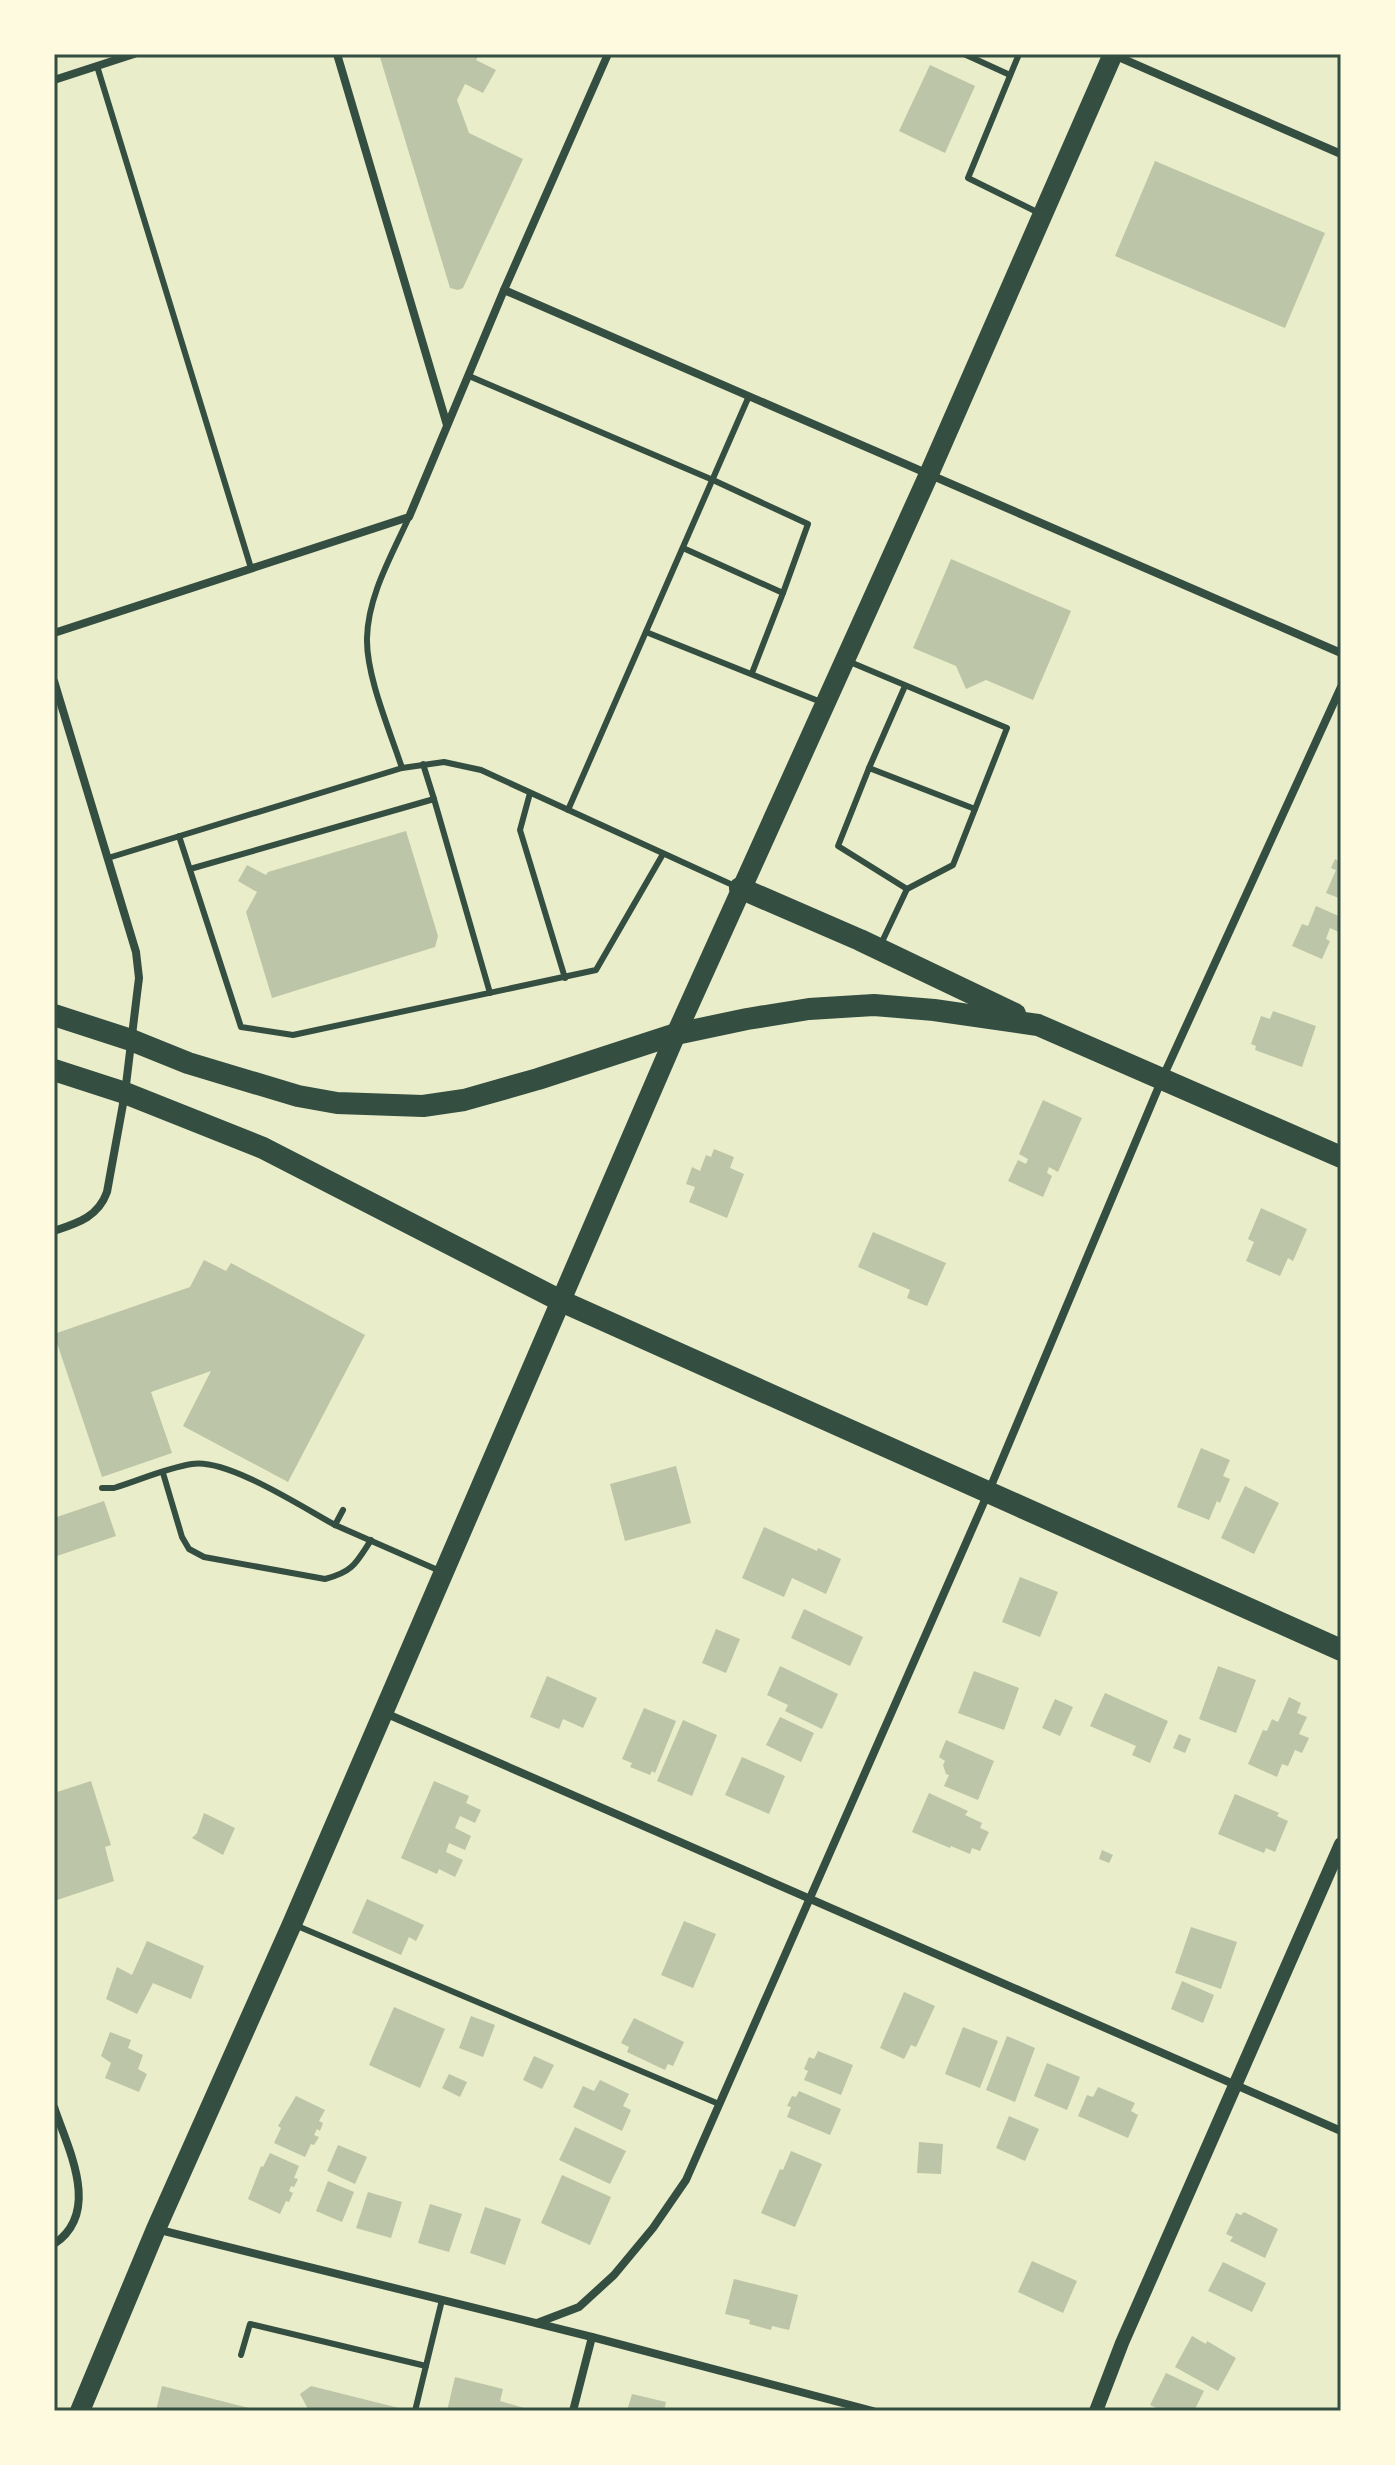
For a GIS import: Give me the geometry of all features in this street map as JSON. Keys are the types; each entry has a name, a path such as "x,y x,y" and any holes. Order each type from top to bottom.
{"highway":[{"path":"740,888 1038,1025 1341,1157"},
{"path":"54,1015 131,1040 188,1063 298,1096 337,1103 423,1106 464,1100 538,1079 676,1034 793,1012 874,1005 1038,1025"},
{"path":"54,1070 125,1093 263,1148 561,1301 1341,1650"}],"main road":[{"path":"80,2411 156,2229 292,1924 676,1034 929,474 1113,54"}],"street":[{"path":"54,80 134,54"},
{"path":"337,54 448,426"},
{"path":"54,633 409,517 608,54"},
{"path":"1113,54 1341,154"},
{"path":"504,290 1341,653"},
{"path":"54,681 136,952 139,978 125,1093 113,1167 103,1203 90,1217 54,1231"},
{"path":"537,2323 579,2307 614,2275 686,2180 988,1493 1162,1079 1341,687"},
{"path":"383,1712 1341,2131"},
{"path":"1096,2411 1122,2343 1341,1844"},
{"path":"54,2107 78,2182 80,2201 76,2221 54,2244"},
{"path":"156,2229 537,2323 873,2411"},
{"path":"573,2411 592,2337"}],"lane":[{"path":"964,54 1010,75"},
{"path":"1019,54 968,178 1043,215"},
{"path":"97,66 251,568"},
{"path":"469,376 808,524 752,673"},
{"path":"568,810 749,396"},
{"path":"402,768 374,680 367,638 375,594 409,517"},
{"path":"683,548 783,593"},
{"path":"646,632 824,703"},
{"path":"844,660 1007,728 953,865 907,889 879,950"},
{"path":"905,686 838,846 907,889"},
{"path":"423,764 490,993"},
{"path":"108,858 402,768 423,764 461,764 481,770 740,888"},
{"path":"869,768 975,809"},
{"path":"530,793 520,830 565,978"},
{"path":"190,869 434,799"},
{"path":"179,836 241,1027 293,1035 596,970 663,854"},
{"path":"102,1488 114,1488 194,1463 212,1464 249,1478 335,1525 443,1573"},
{"path":"163,1473 182,1537 189,1549 204,1557 325,1579 345,1574 371,1540"},
{"path":"335,1525 343,1510"},
{"path":"292,1924 719,2104"},
{"path":"415,2411 442,2300"},
{"path":"241,2355 250,2324 426,2366"}],"building":[{"path":"379,54 480,54 476,60 496,70 483,93 465,84 457,100 469,133 523,159 463,288 458,290 450,288"},
{"path":"930,65 975,86 945,153 899,131"},
{"path":"1155,161 1325,233 1285,328 1115,256"},
{"path":"951,559 1071,611 1033,700 986,680 966,689 956,666 913,648"},
{"path":"406,831 438,936 435,947 272,998 246,912 257,892 238,881 247,865 266,875"},
{"path":"1335,859 1341,862 1341,899 1326,893 1336,870 1331,868"},
{"path":"1316,906 1341,917 1341,933 1330,928 1326,939 1330,941 1322,959 1292,946 1302,924 1308,926"},
{"path":"1273,1011 1316,1026 1302,1067 1255,1050 1256,1046 1251,1044 1261,1016 1270,1019"},
{"path":"1043,1100 1082,1118 1058,1172 1049,1167 1047,1173 1052,1176 1043,1197 1008,1181 1018,1160 1026,1164 1028,1159 1019,1154"},
{"path":"714,1149 734,1157 730,1168 744,1174 727,1218 689,1202 695,1187 686,1184 692,1167 700,1171 706,1155 711,1157"},
{"path":"1261,1208 1307,1229 1293,1261 1288,1258 1280,1276 1246,1261 1254,1242 1248,1239"},
{"path":"873,1232 946,1263 927,1306 907,1298 910,1290 858,1267"},
{"path":"204,1260 226,1271 231,1263 365,1335 288,1482 183,1426 211,1371 151,1392 172,1453 102,1477 54,1334 190,1287"},
{"path":"1201,1448 1230,1460 1223,1476 1230,1479 1209,1520 1177,1507"},
{"path":"676,1466 691,1523 625,1541 610,1484"},
{"path":"1245,1486 1279,1503 1254,1554 1221,1538"},
{"path":"104,1501 116,1536 54,1557 54,1518"},
{"path":"764,1527 841,1559 826,1594 792,1578 784,1597 742,1578"},
{"path":"1020,1577 1058,1592 1040,1637 1002,1622"},
{"path":"804,1609 863,1637 850,1666 791,1638"},
{"path":"716,1629 740,1639 726,1673 702,1663"},
{"path":"780,1666 838,1694 822,1729 785,1711 788,1705 767,1695"},
{"path":"1218,1666 1256,1680 1236,1733 1199,1719"},
{"path":"974,1671 1019,1688 1004,1730 958,1713"},
{"path":"547,1676 597,1698 583,1728 563,1719 559,1729 530,1717"},
{"path":"1105,1693 1168,1721 1150,1763 1132,1755 1136,1746 1090,1726"},
{"path":"1289,1697 1301,1703 1297,1713 1307,1717 1299,1734 1309,1738 1302,1753 1295,1750 1288,1766 1282,1764 1277,1777 1248,1764 1263,1730 1267,1731 1272,1719 1278,1722"},
{"path":"1055,1699 1073,1707 1060,1736 1042,1728"},
{"path":"644,1708 676,1721 655,1773 652,1771 650,1775 630,1767 632,1763 622,1759"},
{"path":"780,1717 814,1733 801,1762 766,1745"},
{"path":"683,1720 717,1735 692,1796 657,1781"},
{"path":"1179,1734 1191,1739 1185,1753 1173,1748"},
{"path":"946,1740 994,1761 978,1800 944,1786 949,1775 943,1765 945,1761 939,1757"},
{"path":"742,1757 785,1776 769,1814 725,1795"},
{"path":"91,1781 111,1845 105,1847 114,1881 54,1901 54,1793"},
{"path":"434,1781 469,1796 466,1803 481,1810 475,1823 460,1816 455,1828 471,1836 465,1850 449,1843 446,1852 463,1860 455,1877 439,1869 437,1874 401,1858"},
{"path":"929,1793 968,1811 965,1815 982,1823 980,1828 989,1832 980,1851 972,1848 970,1854 912,1832"},
{"path":"1235,1794 1279,1813 1277,1816 1288,1821 1275,1852 1266,1848 1264,1853 1218,1834"},
{"path":"204,1813 235,1828 223,1855 192,1838"},
{"path":"1102,1850 1113,1855 1109,1863 1099,1859"},
{"path":"367,1899 424,1925 416,1941 409,1937 401,1955 352,1933"},
{"path":"684,1921 716,1934 693,1988 661,1975"},
{"path":"1191,1927 1237,1942 1221,1989 1175,1973"},
{"path":"147,1941 204,1966 191,1999 153,1983 137,2014 106,1999 117,1967 132,1975"},
{"path":"1182,1981 1214,1995 1203,2023 1171,2009"},
{"path":"904,1992 935,2006 916,2047 911,2045 904,2059 880,2048"},
{"path":"394,2007 445,2029 420,2088 369,2065"},
{"path":"471,2016 495,2025 483,2057 459,2048"},
{"path":"634,2018 684,2042 673,2066 668,2064 665,2070 627,2052 629,2047 621,2043"},
{"path":"963,2027 998,2041 980,2088 945,2074"},
{"path":"110,2032 131,2040 128,2048 143,2055 138,2069 147,2074 139,2092 105,2078 111,2063 101,2056"},
{"path":"1007,2036 1035,2048 1015,2102 986,2090"},
{"path":"818,2051 853,2065 841,2095 804,2080 809,2057 814,2059"},
{"path":"534,2056 554,2065 542,2089 523,2080"},
{"path":"1047,2063 1080,2077 1067,2110 1034,2096"},
{"path":"449,2074 467,2082 460,2097 442,2088"},
{"path":"600,2080 629,2094 623,2106 631,2110 622,2131 573,2107 583,2086 594,2091"},
{"path":"1098,2087 1135,2103 1131,2111 1138,2115 1128,2138 1078,2116 1087,2095 1093,2097"},
{"path":"799,2091 841,2109 830,2135 787,2117 791,2107 787,2106"},
{"path":"296,2096 325,2110 319,2121 323,2123 320,2131 317,2129 314,2135 319,2137 314,2145 311,2144 305,2157 274,2143 281,2128 278,2126"},
{"path":"1009,2116 1039,2129 1025,2161 996,2148"},
{"path":"575,2127 626,2151 610,2184 559,2160"},
{"path":"919,2142 943,2144 941,2174 917,2173"},
{"path":"338,2145 367,2157 355,2184 327,2171"},
{"path":"791,2151 822,2164 795,2227 761,2213"},
{"path":"270,2153 299,2166 294,2178 298,2179 289,2191 293,2193 280,2214 248,2199 261,2166"},
{"path":"562,2175 611,2197 590,2245 541,2223"},
{"path":"328,2181 354,2192 342,2222 316,2211"},
{"path":"368,2192 402,2202 391,2238 356,2228"},
{"path":"430,2204 462,2214 449,2252 418,2243"},
{"path":"485,2207 521,2219 505,2265 470,2253"},
{"path":"1244,2212 1278,2229 1265,2258 1230,2241 1233,2237 1226,2234 1236,2213 1241,2215"},
{"path":"1032,2261 1077,2281 1063,2313 1018,2292"},
{"path":"1223,2262 1266,2283 1252,2312 1208,2291"},
{"path":"734,2279 798,2295 789,2330 772,2326 771,2330 749,2324 750,2320 725,2314"},
{"path":"1192,2336 1236,2358 1218,2391 1175,2367"},
{"path":"1166,2373 1204,2391 1194,2411 1163,2411 1150,2405"},
{"path":"455,2377 503,2389 500,2401 534,2411 447,2411"},
{"path":"162,2386 257,2410 156,2411"},
{"path":"311,2386 407,2411 309,2411 300,2394"},
{"path":"632,2394 666,2402 664,2411 627,2411"}]}
